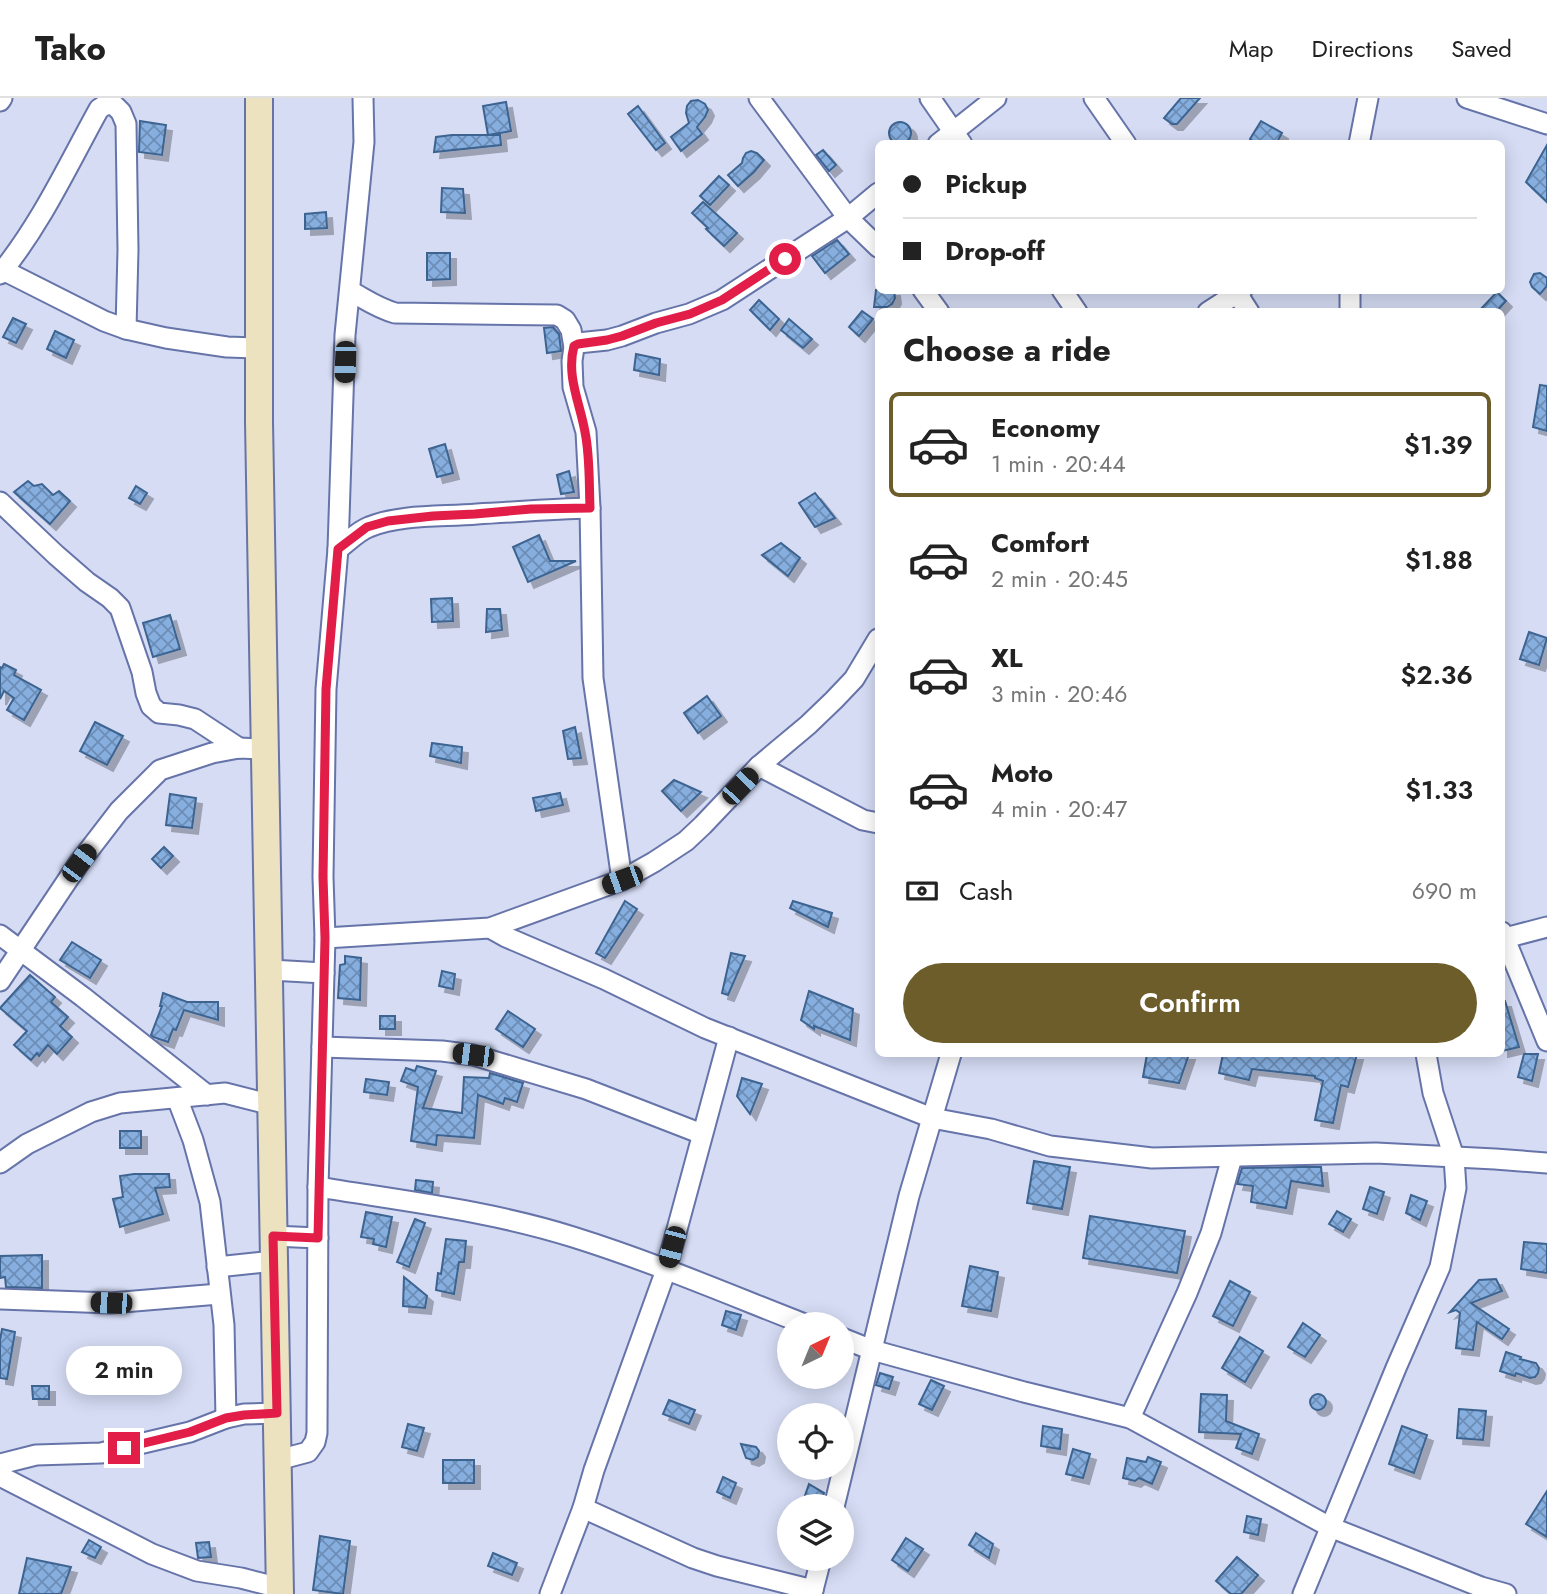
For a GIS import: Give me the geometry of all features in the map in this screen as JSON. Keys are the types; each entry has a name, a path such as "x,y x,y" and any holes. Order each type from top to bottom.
{"street":[{"path":"0,1476 152,1554 197,1571 241,1577 280,1591 270,970 251,748 259,98"},
{"path":"278,1460 307,1452 315,1442 317,1433 326,689 338,549 345,335 363,142 363,98"},
{"path":"759,98 848,218 875,244"},
{"path":"930,98 951,139 996,98"},
{"path":"1094,98 1123,140"},
{"path":"1360,140 1368,98"},
{"path":"1467,98 1547,124"},
{"path":"126,329 127,124 113,104 99,109 45,208 2,272 126,329 227,347 258,348"},
{"path":"574,346 622,336 690,314 722,300 848,218 875,196"},
{"path":"349,291 384,310 403,314 557,315 565,320 571,330 574,346 573,378 586,432 593,678 622,880"},
{"path":"1214,308 1235,294"},
{"path":"0,502 55,555 120,608 151,706 159,713 195,719 251,748"},
{"path":"338,549 367,527 388,521 531,509 590,508"},
{"path":"325,938 490,928 622,880 686,841 759,766 834,700 854,678 875,644"},
{"path":"0,981 79,863 119,811 160,770 212,753 251,748"},
{"path":"759,766 863,820 875,822"},
{"path":"1505,935 1547,927"},
{"path":"490,928 705,1028 932,1118 991,1129 1050,1146 1152,1158 1376,1153 1547,1163"},
{"path":"0,935 207,1095"},
{"path":"1505,940 1547,1041"},
{"path":"270,970 324,972"},
{"path":"550,1594 666,1270 730,1037"},
{"path":"322,1047 442,1051 473,1055 586,1089 702,1134"},
{"path":"837,1494 909,1196 950,1057"},
{"path":"1303,1594 1440,1267 1456,1188 1454,1157 1433,1093 1427,1057"},
{"path":"0,1163 27,1144 91,1112 120,1103 225,1093 272,1105"},
{"path":"177,1098 193,1140 210,1202 224,1325 226,1418"},
{"path":"1129,1419 1187,1293 1211,1233 1232,1157"},
{"path":"318,1187 518,1222 573,1237 777,1313"},
{"path":"217,1267 274,1248 318,1238"},
{"path":"0,1299 111,1303 219,1294"},
{"path":"854,1343 872,1350 1129,1419 1330,1527 1481,1587 1506,1594"},
{"path":"0,1464 36,1455 101,1453 190,1432 226,1418 277,1413"},
{"path":"583,1508 693,1558 813,1592 818,1571"}],"building":[{"path":"1181,98 1200,98 1177,124 1172,124 1164,118"},
{"path":"698,100 705,104 708,110 697,127 702,134 681,151 671,137 689,123 687,106 691,101"},
{"path":"506,102 511,131 488,135 483,106"},
{"path":"638,106 665,143 656,150 628,114"},
{"path":"140,121 166,125 162,155 139,152"},
{"path":"1261,121 1282,133 1278,140 1250,139"},
{"path":"896,123 904,123 910,129 908,140 892,140 890,137 890,129"},
{"path":"500,135 501,145 434,152 436,137"},
{"path":"1547,145 1547,202 1526,182"},
{"path":"823,150 836,165 829,171 816,155"},
{"path":"751,151 764,160 738,186 728,175 742,163 746,153"},
{"path":"719,176 729,185 710,205 700,196"},
{"path":"442,188 463,189 465,213 441,212"},
{"path":"703,202 737,233 724,246 692,213"},
{"path":"326,212 327,228 305,229 305,214"},
{"path":"837,240 849,254 825,273 812,256"},
{"path":"427,253 450,253 450,279 427,280"},
{"path":"1540,273 1547,278 1547,286 1540,294 1530,282 1534,274"},
{"path":"876,294 894,294 892,304 887,307 874,307"},
{"path":"1495,294 1499,294 1506,301 1500,308 1482,308"},
{"path":"759,300 779,319 770,330 750,310"},
{"path":"862,311 873,319 859,336 849,327"},
{"path":"13,318 26,324 16,343 3,337"},
{"path":"789,319 812,339 803,348 781,330"},
{"path":"553,327 559,334 561,351 547,353 544,328"},
{"path":"55,331 74,340 66,358 47,349"},
{"path":"636,354 660,359 659,375 634,370"},
{"path":"1540,385 1547,386 1547,431 1533,427"},
{"path":"445,444 453,473 437,477 429,449"},
{"path":"569,471 574,492 561,494 557,475"},
{"path":"28,481 34,486 42,484 53,495 59,491 70,501 50,524 14,492"},
{"path":"136,486 147,493 140,504 129,498"},
{"path":"815,493 835,518 815,527 799,503"},
{"path":"539,535 550,561 576,561 528,582 513,547"},
{"path":"781,543 800,558 788,576 762,555"},
{"path":"452,598 453,621 432,622 431,599"},
{"path":"487,609 500,609 502,630 486,632"},
{"path":"170,615 180,649 153,657 143,623"},
{"path":"1529,632 1547,638 1539,665 1520,659"},
{"path":"4,664 16,670 14,675 41,690 24,720 7,710 14,698 4,691 0,699 0,667"},
{"path":"707,696 721,716 698,733 684,713"},
{"path":"95,722 123,736 107,765 80,751"},
{"path":"575,727 581,758 568,759 563,731"},
{"path":"432,743 462,747 461,763 430,756"},
{"path":"674,780 701,792 681,811 662,791"},
{"path":"560,793 563,805 536,811 533,798"},
{"path":"170,794 196,798 192,828 166,825"},
{"path":"164,847 173,856 161,868 152,859"},
{"path":"625,901 637,909 605,958 596,953"},
{"path":"793,901 832,913 828,927 790,908"},
{"path":"72,942 101,960 90,978 60,960"},
{"path":"731,953 745,956 728,995 722,993"},
{"path":"345,956 361,958 360,1000 338,998 340,965 345,964"},
{"path":"442,971 455,974 453,989 439,986"},
{"path":"30,975 55,997 51,1002 68,1017 60,1026 72,1037 57,1054 48,1045 39,1056 37,1053 31,1060 14,1045 27,1031 0,1008"},
{"path":"809,991 853,1009 850,1040 814,1026 814,1029 801,1020"},
{"path":"163,993 187,1002 218,1002 218,1020 184,1010 168,1042 153,1037 151,1035 162,1006"},
{"path":"1505,1001 1519,1047 1505,1050"},
{"path":"508,1011 535,1029 523,1047 496,1029"},
{"path":"380,1016 395,1016 395,1029 380,1029"},
{"path":"1524,1054 1538,1054 1532,1081 1518,1077"},
{"path":"1146,1057 1188,1057 1179,1083 1143,1077"},
{"path":"1222,1057 1356,1057 1348,1087 1341,1085 1333,1123 1315,1120 1323,1081 1315,1076 1252,1069 1249,1080 1219,1073"},
{"path":"417,1066 436,1071 423,1108 462,1113 464,1077 489,1078 490,1073 523,1083 517,1102 505,1098 503,1104 478,1095 474,1138 437,1135 436,1145 411,1141 418,1087 401,1081 406,1068 415,1071"},
{"path":"742,1078 762,1084 750,1114 737,1096"},
{"path":"366,1079 389,1082 387,1095 364,1092"},
{"path":"120,1131 141,1131 141,1148 120,1148"},
{"path":"1034,1161 1070,1167 1062,1209 1027,1203"},
{"path":"1321,1167 1323,1186 1291,1181 1286,1208 1251,1202 1253,1186 1237,1184 1242,1168"},
{"path":"169,1174 170,1187 155,1188 163,1214 120,1227 113,1199 123,1197 120,1176"},
{"path":"416,1180 433,1182 432,1193 415,1190"},
{"path":"1370,1187 1384,1192 1377,1214 1363,1209"},
{"path":"1411,1195 1427,1201 1420,1220 1406,1213"},
{"path":"1337,1211 1351,1219 1343,1232 1329,1224"},
{"path":"366,1212 392,1217 386,1247 373,1244 374,1239 361,1237"},
{"path":"1090,1216 1185,1231 1177,1273 1083,1258"},
{"path":"415,1219 425,1223 409,1267 397,1262"},
{"path":"446,1239 466,1241 464,1262 459,1262 454,1294 436,1290"},
{"path":"1524,1242 1547,1244 1547,1273 1521,1269"},
{"path":"42,1255 42,1288 6,1287 5,1277 0,1278 0,1256"},
{"path":"970,1266 998,1272 991,1311 962,1306"},
{"path":"404,1277 427,1296 425,1308 403,1306"},
{"path":"1496,1279 1502,1291 1471,1303 1509,1329 1502,1339 1477,1322 1473,1350 1456,1348 1460,1313 1456,1310 1450,1312 1479,1280"},
{"path":"1230,1281 1250,1292 1233,1326 1213,1316"},
{"path":"726,1311 741,1315 736,1330 722,1325"},
{"path":"1303,1323 1320,1335 1305,1357 1288,1347"},
{"path":"2,1329 15,1332 7,1379 0,1378"},
{"path":"1240,1337 1263,1351 1245,1382 1222,1368"},
{"path":"1506,1352 1536,1363 1539,1368 1535,1377 1516,1373 1515,1376 1500,1371"},
{"path":"880,1373 893,1377 889,1389 876,1385"},
{"path":"931,1380 944,1386 932,1410 919,1404"},
{"path":"32,1386 49,1386 49,1399 33,1399"},
{"path":"1201,1394 1227,1395 1226,1421 1259,1434 1252,1454 1236,1448 1241,1434 1199,1432"},
{"path":"1318,1394 1326,1402 1318,1410 1310,1402"},
{"path":"669,1400 695,1410 689,1424 663,1414"},
{"path":"1459,1409 1486,1411 1483,1440 1457,1438"},
{"path":"408,1424 424,1428 417,1451 402,1447"},
{"path":"1043,1426 1062,1429 1060,1449 1041,1446"},
{"path":"1402,1426 1427,1435 1414,1473 1389,1464"},
{"path":"741,1444 756,1447 759,1451 758,1457 753,1460 746,1458"},
{"path":"1073,1449 1090,1454 1083,1478 1066,1474"},
{"path":"1148,1457 1161,1462 1152,1484 1139,1478 1135,1481 1123,1478 1127,1458 1146,1462"},
{"path":"443,1460 474,1460 474,1483 443,1483"},
{"path":"723,1477 736,1483 730,1498 717,1492"},
{"path":"809,1484 824,1493 824,1494 806,1494"},
{"path":"1547,1491 1547,1537 1526,1524"},
{"path":"1247,1516 1261,1519 1258,1535 1244,1532"},
{"path":"976,1533 993,1544 989,1558 969,1545"},
{"path":"320,1536 350,1541 343,1594 313,1590"},
{"path":"906,1538 923,1549 908,1571 892,1560"},
{"path":"89,1540 101,1547 95,1558 82,1552"},
{"path":"209,1542 211,1557 198,1558 196,1543"},
{"path":"493,1553 517,1563 512,1575 488,1566"},
{"path":"1237,1557 1258,1575 1241,1594 1231,1594 1216,1581"},
{"path":"27,1558 71,1567 61,1594 19,1594"}],"route":[{"path":"124,1448 190,1432 226,1418 277,1413 273,1236 318,1238 325,938 323,877 326,689 338,549 367,527 388,521 531,509 590,508 586,432 573,387 574,346 622,336 690,314 722,300 785,259"}]}
